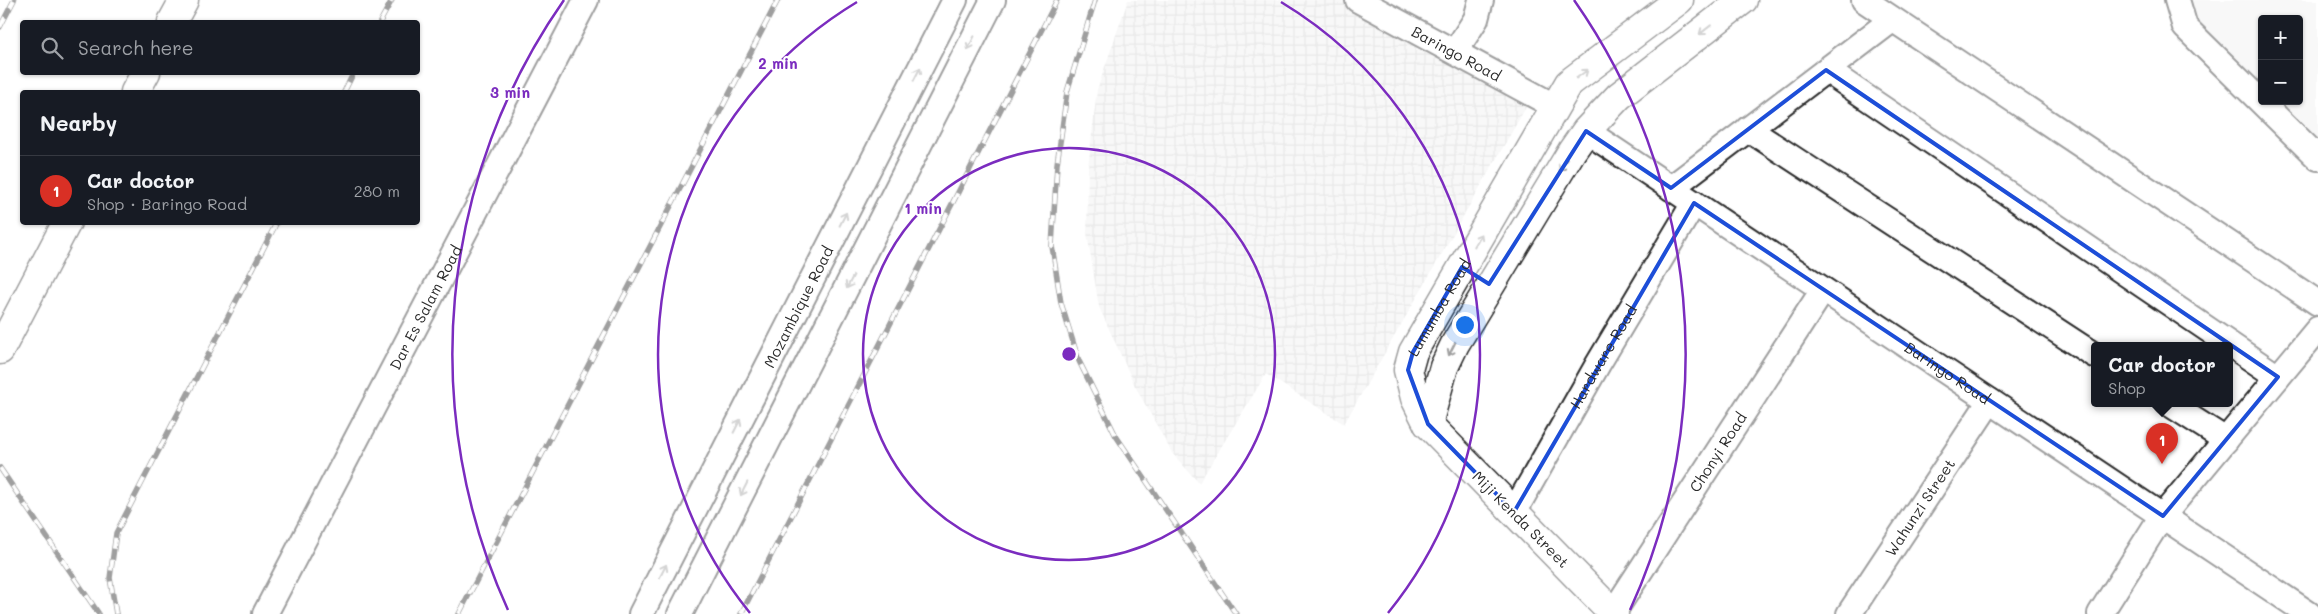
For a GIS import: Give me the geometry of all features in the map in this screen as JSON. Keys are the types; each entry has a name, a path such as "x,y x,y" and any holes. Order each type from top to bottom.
{"main road":[{"path":"173,20 184,0"},
{"name":"Lumumba Road","path":"1428,424 1415,398 1408,370 1413,352 1569,83 1679,0"},
{"name":"Lumumba Road","path":"1428,424 1444,367 1490,284 1586,131 1619,96 1743,0"},
{"path":"137,90 144,75"},
{"path":"0,350 65,225"},
{"name":"Miji Kenda Street","path":"1428,424 1613,613"}],"street":[{"name":"Dar Es Salam Road","path":"265,614 586,0"},
{"name":"Mozambique Road","path":"641,614 954,0"},
{"path":"680,614 994,0"},
{"name":"Baringo Road","path":"1358,0 1556,107"},
{"path":"1864,0 2318,303"},
{"path":"2177,0 2184,27 2318,158"},
{"path":"1455,52 1478,10"},
{"path":"1671,188 1892,20"},
{"path":"1826,70 2226,342"},
{"path":"1748,129 2091,353"},
{"name":"Baringo Road","path":"1586,131 1990,401 2161,518 2309,614"},
{"name":"Hardware Road","path":"1514,512 1598,364 1694,203"},
{"path":"1462,267 1490,284"},
{"name":"Chonyi Road","path":"1613,613 1823,290"},
{"path":"2100,614 2161,518 2318,330"},
{"path":"2233,346 2278,377"},
{"name":"Wahunzi Street","path":"1849,614 1990,401"},
{"path":"2174,407 2226,440"}],"highlighted area":[{"path":"1826,70 2278,377 2163,516 1694,203 1514,512 1428,424 1408,370 1413,352 1462,267 1489,284 1586,131 1671,188"}],"shaded area":[{"path":"1128,0 1348,0 1529,102 1344,424 1266,374 1199,483 1172,453 1135,386 1099,307 1087,233 1088,168 1097,90"},
{"path":"2171,0 2318,0 2318,169 2262,105 2303,105 2303,15 2258,15 2258,100"}],"railway":[{"path":"0,27 14,0"},
{"path":"381,20 392,0"},
{"path":"459,614 778,0"},
{"path":"741,614 1057,0"},
{"path":"1095,0 1067,92 1057,164 1052,246 1061,303 1079,361 1116,436 1236,614"},
{"path":"345,90 352,75"},
{"path":"116,614 110,578 116,533 275,225"},
{"path":"0,468 99,614"}],"place":[{"name":"Car doctor","path":"2162,464"}]}
